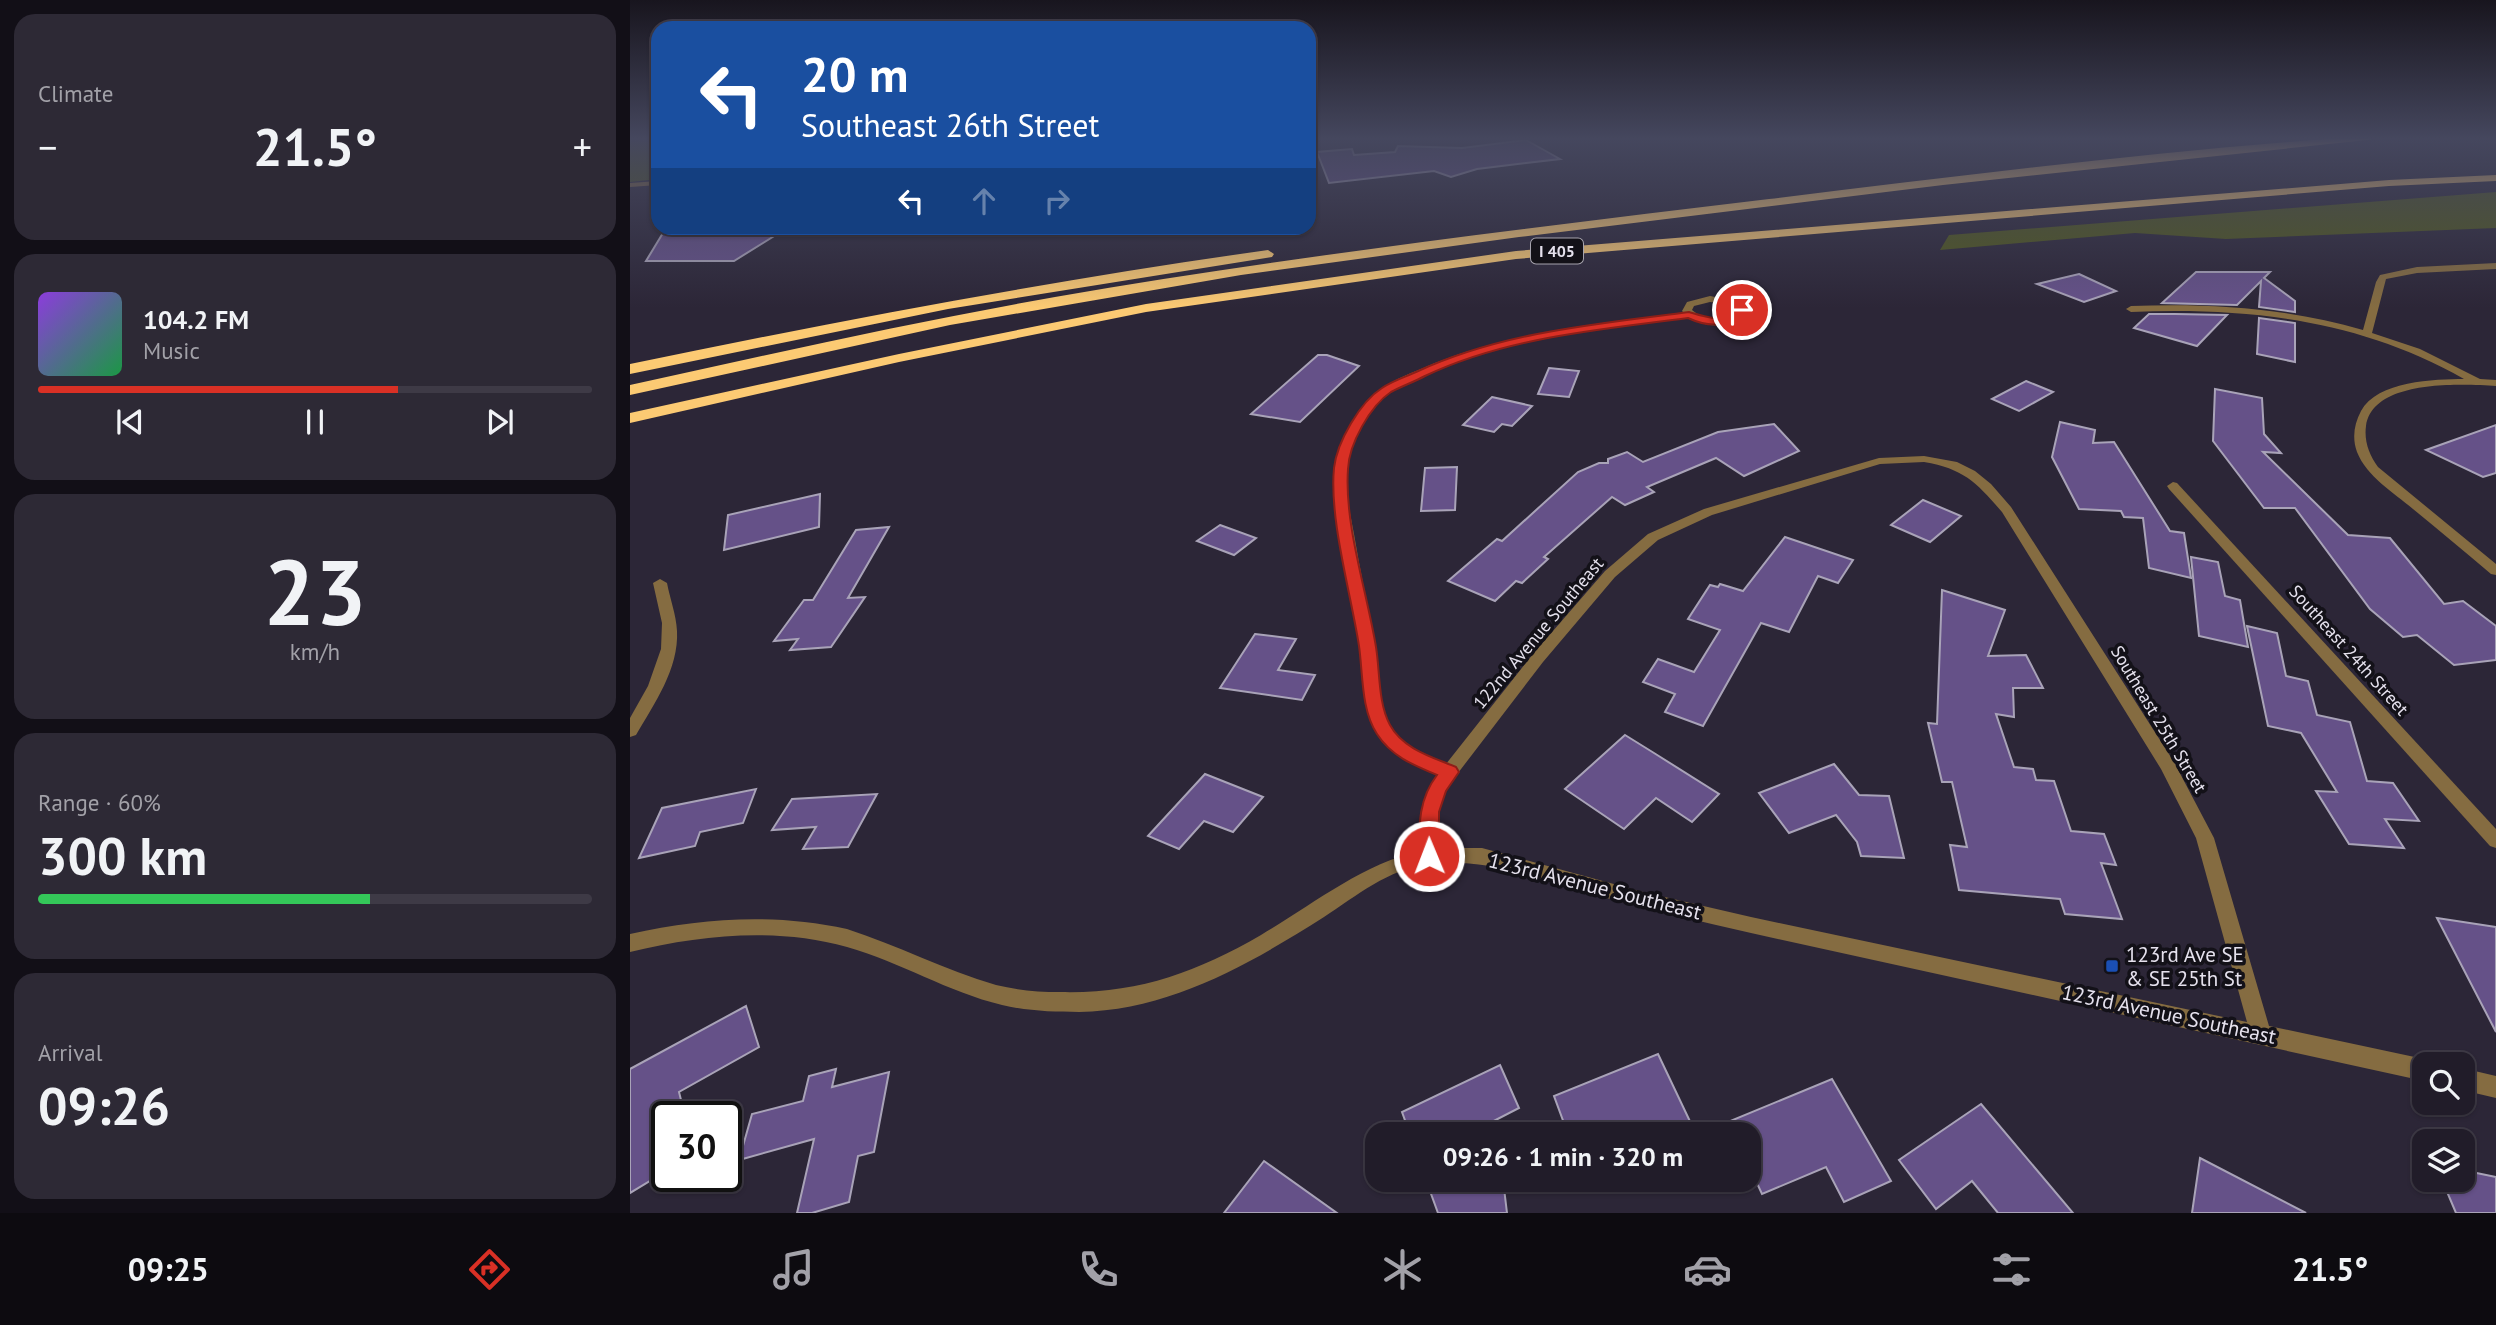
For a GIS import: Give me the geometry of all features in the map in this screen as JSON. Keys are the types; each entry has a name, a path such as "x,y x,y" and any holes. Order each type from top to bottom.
{"highway":[{"path":"630,369 788,335 1015,292 1214,261 1550,218 1790,195"},
{"name":"I 405","path":"630,390 928,325 1213,276 1833,195"},
{"name":"I 405","path":"630,418 899,358 1146,309 1516,255 2255,195"}],"street":[{"path":"2368,334 2380,282 2384,277 2404,271 2496,266"},
{"path":"1449,772 1418,760 1394,743 1383,729 1377,714 1368,647 1342,504 1341,467 1345,447 1368,409 1386,391 1451,360 1535,336 1689,315 1703,321 1723,322 1738,318 1742,310 1734,303 1710,299 1689,304 1689,315"},
{"path":"2131,309 2226,308 2368,334 2432,356 2476,381"},
{"path":"2496,383 2476,381 2423,385 2379,397 2363,414 2359,434 2360,446 2370,465 2496,571"},
{"name":"122nd Avenue Southeast","path":"1429,856 1429,812 1437,788 1538,658 1610,574 1653,537 1708,512 1879,461 1924,459 1953,464"},
{"name":"Southeast 25th Street","path":"1953,464 1987,487 2007,510 2168,766 2205,838 2261,1034"},
{"name":"Southeast 24th Street","path":"2173,486 2496,841"},
{"path":"630,731 656,688 667,659 670,634 660,583"},
{"name":"123rd Avenue Southeast","path":"630,943 711,931 770,927 825,933 866,945 1001,996 1104,1001 1152,995 1195,979 1305,919 1370,876 1395,864 1429,856 1461,854 1482,856 1643,900 1751,925 2412,1067"},
{"path":"2475,1082 2496,1087"}],"green space":[{"path":"2463,195 2496,195 2496,228 2226,239 2135,233 1940,250 1949,235"}],"building":[{"path":"662,235 776,235 734,261 646,261"},
{"path":"2196,272 2270,272 2264,278 2295,301 2295,312 2259,307 2261,281 2237,305 2162,303"},
{"path":"2079,274 2116,291 2084,302 2037,284"},
{"path":"2149,314 2227,315 2197,346 2134,328"},
{"path":"2259,318 2295,323 2295,362 2257,354"},
{"path":"1318,355 1327,355 1359,366 1300,422 1251,414"},
{"path":"1549,368 1579,371 1569,397 1538,394"},
{"path":"2026,381 2053,392 2019,411 1992,399"},
{"path":"2215,389 2262,398 2264,434 2281,453 2263,452 2348,535 2390,538 2444,604 2463,601 2496,626 2496,660 2454,665 2417,635 2403,637 2370,609 2295,508 2264,508 2213,441"},
{"path":"1492,397 1532,406 1512,426 1502,424 1494,432 1463,425"},
{"path":"2060,422 2095,430 2093,443 2114,442 2170,531 2184,533 2191,578 2149,568 2143,518 2124,517 2121,511 2079,509 2052,457"},
{"path":"1774,424 1799,451 1744,476 1716,458 1647,487 1654,492 1625,505 1612,497 1544,557 1548,559 1522,583 1516,581 1495,601 1448,581 1497,539 1502,541 1578,472 1599,463 1608,463 1608,459 1627,452 1643,462 1718,432"},
{"path":"2496,425 2496,473 2483,477 2426,450"},
{"path":"1457,467 1455,510 1421,511 1425,468"},
{"path":"820,494 819,527 724,550 728,515"},
{"path":"1923,500 1961,516 1930,542 1891,525"},
{"path":"1220,525 1256,538 1234,555 1197,541"},
{"path":"889,527 848,598 865,597 831,647 790,650 798,639 774,641 804,600 813,600 856,530"},
{"path":"1785,537 1853,560 1838,583 1818,576 1789,632 1761,623 1703,726 1665,712 1675,694 1643,682 1658,659 1694,672 1720,630 1688,619 1710,585 1718,587 1720,584 1743,591"},
{"path":"2191,557 2218,562 2225,596 2240,600 2248,647 2199,636"},
{"path":"1942,590 2005,610 1988,656 2026,655 2043,688 2013,688 2014,717 1996,714 2014,767 2033,769 2036,780 2054,781 2071,831 2104,834 2116,865 2101,863 2122,919 2065,914 2060,899 1959,890 1950,845 1967,847 1952,782 1942,782 1928,723 1937,724"},
{"path":"2247,626 2277,633 2286,676 2308,681 2317,715 2350,722 2367,781 2393,783 2419,821 2385,819 2404,848 2349,844 2316,791 2337,792 2301,733 2268,726"},
{"path":"1255,634 1296,639 1278,670 1315,675 1302,700 1220,688"},
{"path":"1625,735 1719,794 1692,822 1656,798 1624,829 1565,789"},
{"path":"1834,764 1859,795 1889,796 1904,858 1861,856 1857,842 1836,815 1789,833 1759,793"},
{"path":"1205,774 1263,797 1233,832 1204,821 1179,849 1148,836"},
{"path":"756,789 743,823 700,832 695,846 639,858 662,808"},
{"path":"877,794 848,847 803,849 816,827 772,830 792,799"},
{"path":"2437,918 2496,927 2496,1032"},
{"path":"746,1006 759,1047 679,1092 681,1101 651,1101 651,1180 630,1193 630,1069"},
{"path":"1658,1054 1690,1122 1564,1122 1554,1096"},
{"path":"1500,1065 1519,1108 1492,1122 1406,1122 1402,1112"},
{"path":"836,1069 832,1087 889,1072 874,1152 858,1156 849,1202 812,1213 797,1213 814,1139 742,1159 742,1149 752,1114 803,1101 809,1076"},
{"path":"1832,1079 1891,1181 1844,1202 1826,1167 1762,1194 1761,1122 1728,1122"},
{"path":"1981,1104 2073,1213 1998,1213 1972,1181 1936,1209 1899,1160"},
{"path":"2200,1158 2306,1213 2192,1213"},
{"path":"1264,1161 1337,1213 1224,1213"},
{"path":"2475,1173 2496,1177 2496,1213 2456,1213 2447,1192 2475,1192"},
{"path":"1430,1192 1504,1192 1507,1213 1438,1213"}],"place":[{"name":"123rd Ave SE & SE 25th St","path":"2112,966"}],"route":[{"path":"1429,856 1429,812 1437,788 1449,772 1409,755 1394,743 1383,729 1377,714 1368,647 1342,504 1341,467 1345,447 1368,409 1386,391 1451,360 1535,336 1689,315 1703,321 1732,321 1742,314 1742,310"}]}
